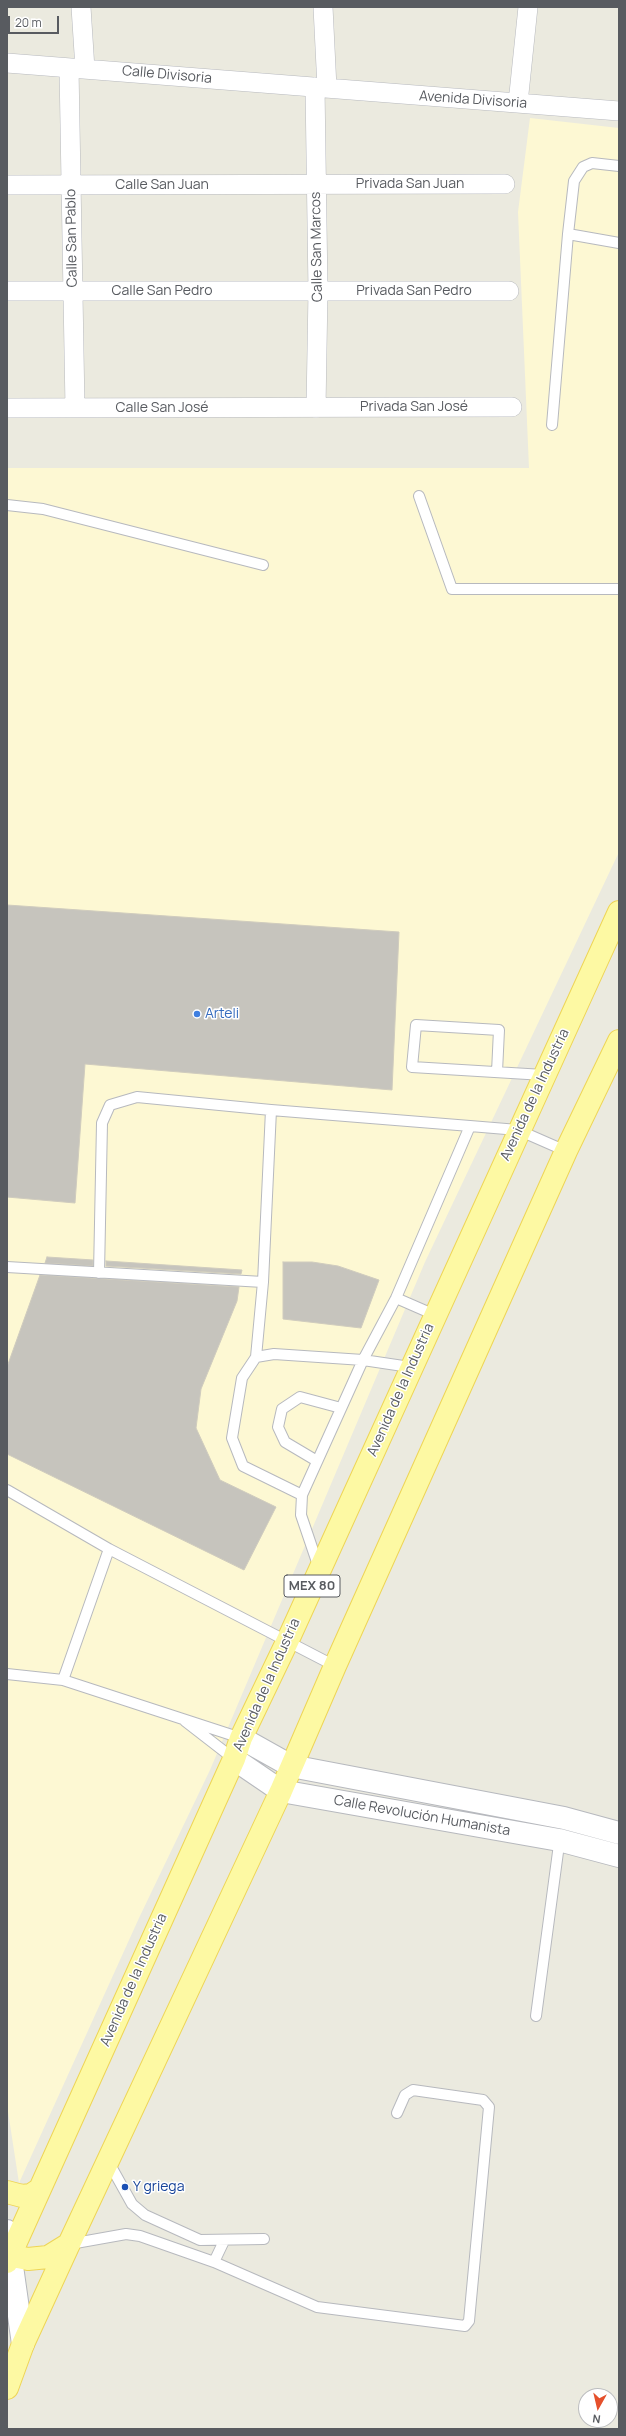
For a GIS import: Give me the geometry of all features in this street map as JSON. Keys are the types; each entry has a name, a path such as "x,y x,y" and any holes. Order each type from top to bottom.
{"main road":[{"name":"Avenida de la Industria","path":"8,2258 234,1759 241,1738 287,1642 410,1367 619,912"},
{"path":"7,2388 23,2344 281,1791 335,1666 566,1151 619,1041"},
{"path":"7,2192 22,2196 31,2195 40,2190"},
{"path":"8,2258 28,2259 48,2256 69,2244"}],"street":[{"name":"Calle San Pablo","path":"74,408 71,185 81,7"},
{"name":"Calle San Marcos","path":"316,408 318,291 316,185 323,7"},
{"path":"518,103 528,7"},
{"name":"Calle Divisoria","path":"7,63 321,88"},
{"name":"Avenida Divisoria","path":"321,88 619,111"},
{"name":"Privada San Juan","path":"316,185 505,184"},
{"name":"Calle San Juan","path":"7,185 316,185"},
{"name":"Calle San Pedro","path":"7,291 318,291"},
{"name":"Privada San Pedro","path":"318,291 509,291"},
{"name":"Privada San José","path":"316,408 512,407"},
{"name":"Calle San José","path":"7,408 316,408"},
{"name":"Calle Revolución Humanista","path":"241,1738 291,1766 564,1818 619,1833"},
{"name":"Calle Revolución Humanista","path":"234,1759 281,1791 559,1840 619,1856"},
{"path":"7,2231 8,2258 23,2344"}],"lane":[{"path":"552,425 568,234 574,181 583,167 592,163 619,166"},
{"path":"568,234 619,243"},
{"path":"419,496 452,588 619,589"},
{"path":"7,505 43,509 263,565"},
{"path":"497,1072 500,1030 416,1025 412,1067 544,1075"},
{"path":"99,1273 102,1123 110,1105 137,1097 271,1110 518,1130 566,1151"},
{"path":"271,1110 263,1282 256,1356 242,1378 232,1438 243,1466 302,1495"},
{"path":"319,1570 301,1515 302,1495 363,1360 396,1298 470,1126"},
{"path":"7,1267 263,1282"},
{"path":"396,1298 435,1314"},
{"path":"256,1356 274,1354 363,1360 410,1367"},
{"path":"317,1461 285,1442 278,1427 282,1409 300,1398 341,1408"},
{"path":"7,1490 109,1549 335,1666"},
{"path":"63,1680 109,1549"},
{"path":"7,1674 63,1680 179,1716 241,1738"},
{"path":"179,1716 234,1759"},
{"path":"536,2016 559,1840 564,1818"},
{"path":"69,2244 126,2234 140,2236 214,2262 317,2307 465,2326 469,2322 489,2106 483,2100 413,2090 405,2095 397,2113"},
{"path":"108,2161 132,2204 145,2215 200,2240 224,2241 264,2238"},
{"path":"214,2262 224,2241"}],"shaded area":[{"path":"530,118 619,128 619,852 425,1262 210,1770 139,1918 19,2183 7,2105 7,468 529,468 518,212"}],"building":[{"path":"7,905 399,932 392,1090 85,1064 75,1203 7,1197"},
{"path":"47,1257 93,1260 93,1266 45,1263"},
{"path":"106,1261 242,1270 241,1274 106,1266"},
{"path":"283,1262 312,1262 338,1266 379,1280 361,1328 283,1319"},
{"path":"40,1275 239,1287 237,1301 201,1389 196,1428 220,1480 276,1507 244,1570 7,1454 7,1367"}],"place":[{"name":"Arteli","path":"197,1014"},
{"name":"Y griega","path":"125,2187"}]}
